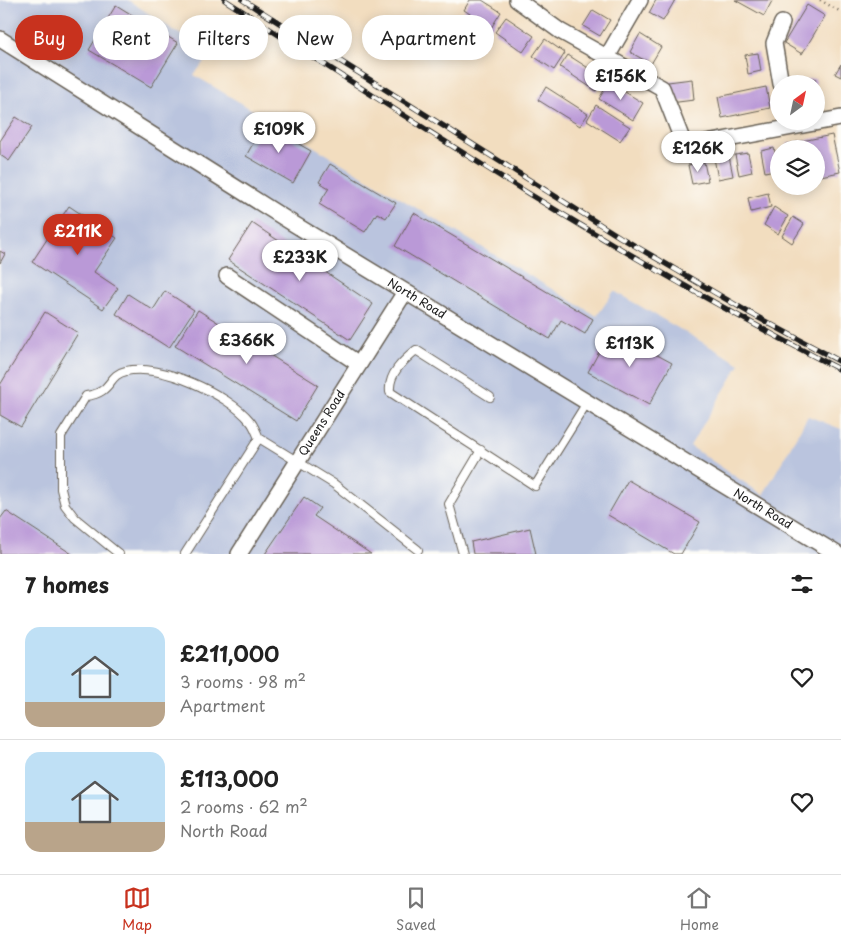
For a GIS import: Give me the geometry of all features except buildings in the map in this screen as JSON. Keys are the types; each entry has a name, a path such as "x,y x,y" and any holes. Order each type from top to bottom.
{"street":[{"path":"517,0 560,31 662,88 684,147 770,129"},
{"path":"608,57 639,0"},
{"path":"779,75 774,43 782,22"},
{"name":"North Road","path":"0,39 405,292 588,401 837,554"},
{"path":"825,120 841,118"},
{"path":"227,276 359,364"},
{"name":"Queens Road","path":"239,554 405,292"}],"lane":[{"path":"490,397 416,350 401,362 389,383 390,392 535,486 588,401"},
{"path":"119,554 75,518 66,505 61,489 61,436 86,396 101,393 117,374 139,370 178,377 203,386 251,421 259,438 334,484 418,550"},
{"path":"185,554 259,438"},
{"path":"463,554 449,504 481,450"}],"path":[{"path":"820,0 841,12"}],"shaded area":[{"path":"0,0 128,0 151,15 93,15 93,60 169,60 169,27 179,34 179,60 205,60 194,75 597,316 614,291 740,364 690,446 763,495 808,416 841,429 841,554 0,554"}],"railway":[{"path":"225,0 452,146 605,240 683,285 841,370"},
{"path":"243,0 620,237 748,312 841,362"}]}
